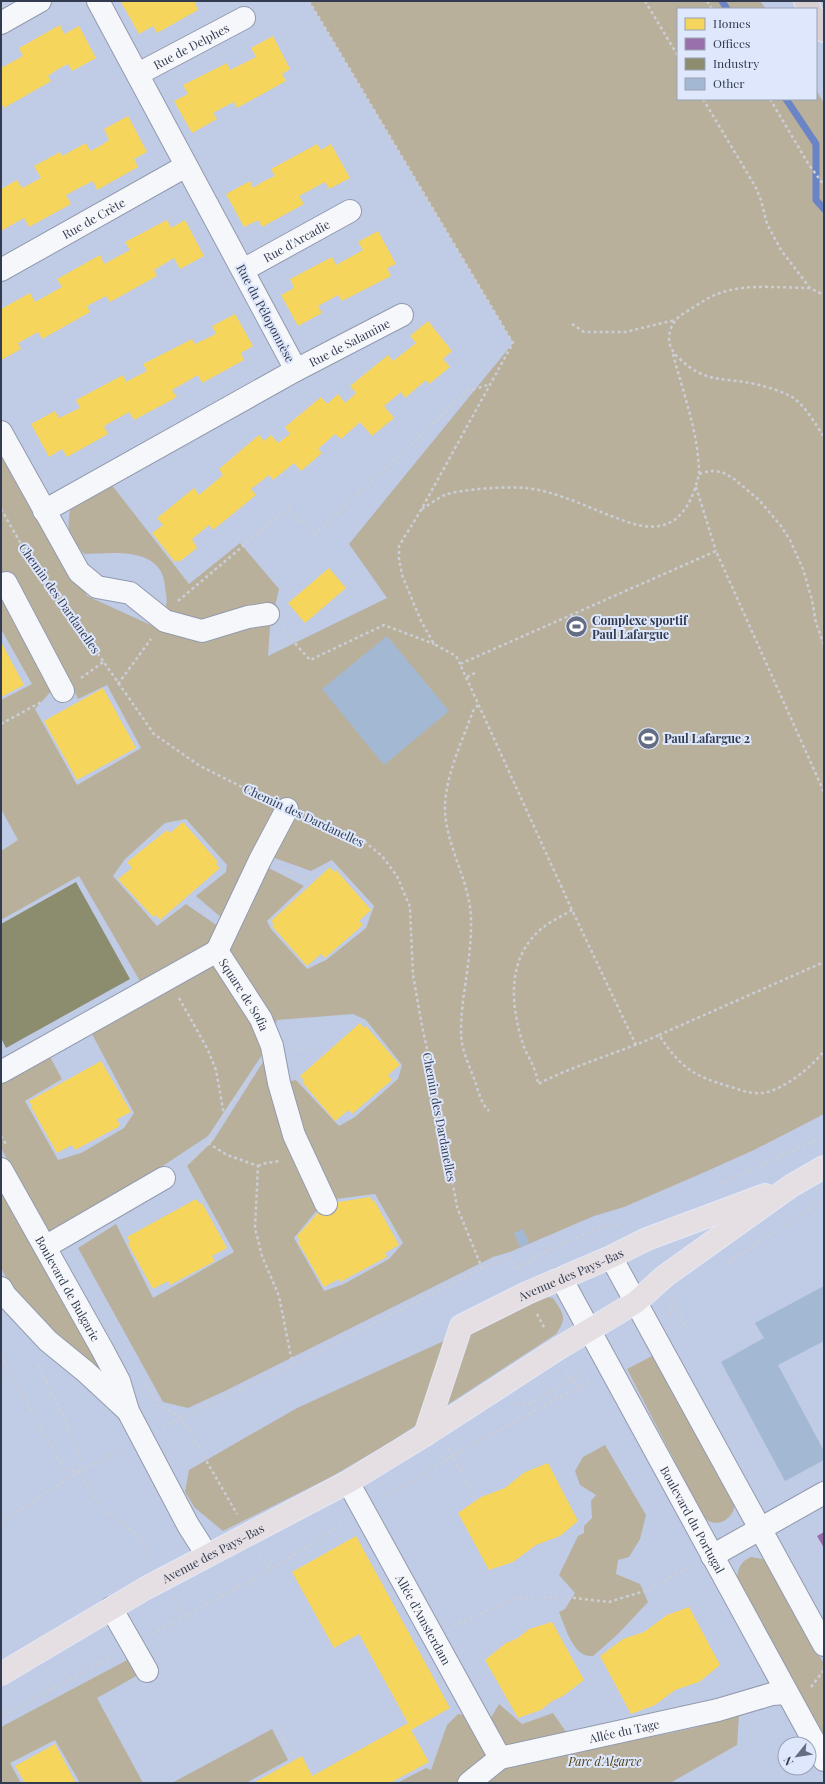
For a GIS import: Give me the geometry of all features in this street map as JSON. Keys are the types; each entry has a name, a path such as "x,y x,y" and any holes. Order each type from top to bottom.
{"highway":[{"path":"817,20 824,31"}],"main road":[{"name":"Avenue des Pays-Bas","path":"1,1674 162,1579 348,1482 431,1431 589,1329 636,1302 665,1276 790,1186 824,1167"},
{"name":"Avenue des Pays-Bas","path":"431,1431 461,1326 527,1293 662,1234 790,1186"}],"street":[{"path":"1,23 40,1"},
{"name":"Rue du Péloponnèse","path":"44,511 296,370 98,1"},
{"name":"Rue de Delphes","path":"138,74 244,18"},
{"name":"Rue de Crète","path":"1,270 186,166"},
{"name":"Rue d'Arcadie","path":"243,270 350,211"},
{"name":"Rue de Salamine","path":"296,370 402,315"},
{"path":"1,432 79,572 97,587 130,593 165,621 202,631 248,617 268,614"},
{"path":"1,586 6,583 62,691"},
{"path":"218,951 260,860 287,809"},
{"name":"Square de Sofia","path":"1,1072 74,1033 218,951 261,1020 272,1046 279,1083 292,1128 326,1204"},
{"name":"Boulevard de Bulgarie","path":"1,1169 102,1349 119,1381 128,1411 153,1455 188,1525 207,1555"},
{"path":"45,1247 164,1178"},
{"path":"611,1257 824,1646"},
{"name":"Boulevard du Portugal","path":"561,1278 824,1760"},
{"name":"Boulevard de Bulgarie","path":"1,1288 5,1295 48,1341 86,1372 128,1411"},
{"name":"Allée d'Amsterdam","path":"348,1482 500,1758"},
{"path":"712,1556 824,1492"},
{"path":"111,1608 147,1671"},
{"name":"Allée du Tage","path":"469,1783 500,1758 718,1710 772,1694 787,1693"}],"path":[{"path":"309,1 513,343 421,510 399,546 399,559 402,575 421,621 434,644"},
{"path":"645,1 677,54"},
{"path":"704,100 755,186 761,200 767,224 781,250 810,288 824,295"},
{"path":"771,100 809,165 824,185"},
{"path":"421,510 445,495 470,490 526,488 565,498 630,523 646,526 659,526 670,522 679,516 692,498 699,474 699,458 696,441 669,340 670,328 675,320 684,313 717,294 737,288 810,288"},
{"path":"572,324 584,332 625,332 675,320"},
{"path":"673,353 697,374 720,380 754,384 773,389 794,398 813,420 824,437"},
{"path":"118,684 165,621 174,603 288,508 315,534 468,391 491,384"},
{"path":"699,474 710,471 722,472 733,478 759,500 781,526 793,546 803,569 812,600 816,623 824,645"},
{"path":"696,486 716,551 824,792"},
{"name":"Chemin des Dardanelles","path":"1,510 20,542 154,734 200,766 287,809 365,842 382,856 397,876 410,907 413,975 422,1026 436,1089 457,1207 482,1268"},
{"path":"460,664 716,551"},
{"path":"268,614 310,660 384,624 434,644 456,656 467,677 572,910 636,1045"},
{"path":"467,677 475,673"},
{"path":"478,704 473,711 450,776 445,808 447,830 468,897 472,920 461,1033 464,1054 481,1097 489,1111"},
{"path":"572,910 545,925 533,936 523,952 516,973 513,990 517,1022 524,1047 537,1075 538,1084 564,1071 636,1045 824,962"},
{"path":"167,979 208,1050 216,1070 224,1115"},
{"path":"659,1035 673,1056 698,1076 748,1093 762,1093 776,1089 804,1070 824,1051"},
{"path":"164,1178 187,1162 208,1143 224,1115 272,1046"},
{"path":"208,1143 227,1155 258,1166 255,1228 262,1256 279,1296 291,1357 295,1363"},
{"path":"726,1264 824,1200"},
{"path":"270,1570 182,1417 295,1363 482,1268 510,1258 517,1268 527,1293 556,1350"},
{"path":"673,1299 678,1296"},
{"path":"1,1356 64,1469 79,1472"},
{"path":"35,1358 68,1426 80,1459 79,1472 102,1511 115,1518 138,1536 184,1616"},
{"path":"1,1716 270,1570 364,1510 453,1456 567,1394 581,1388"},
{"path":"431,1431 453,1456 477,1500"},
{"path":"1,1522 79,1472"},
{"path":"433,1635 516,1598 566,1597 609,1602 648,1590 690,1568"},
{"path":"277,1726 294,1760"}],"green space":[{"name":"Complexe sportif Paul Lafargue","path":"309,1 760,1 765,8 677,8 677,100 817,100 817,92 824,103 824,1114 754,1150 624,1207 594,1216 510,1252 493,1257 188,1408 163,1402 78,1248 116,1224 153,1298 234,1252 187,1166 213,1141 268,1054 322,1204 294,1238 324,1291 344,1284 389,1259 403,1243 375,1194 328,1200 286,1082 296,1080 339,1126 355,1117 398,1079 402,1065 366,1020 353,1014 277,1020 266,1049 208,1136 110,1201 48,1233 1,1148 1,1082 49,1055 62,1079 25,1101 58,1160 81,1153 124,1128 134,1113 92,1034 212,959 267,867 304,886 267,921 271,929 307,969 326,960 366,928 374,906 332,860 311,871 269,856 223,919 196,896 226,872 227,865 186,819 165,823 125,859 113,876 157,926 186,904 222,929 212,945 141,983 79,876 1,920 1,851 18,840 1,809 1,700 32,684 1,629 1,448 87,596 153,626 167,603 162,573 155,564 145,558 121,553 84,554 70,532 69,521 71,505 111,484 189,584 240,543 279,589 270,628 268,656 387,598 349,544 513,343","holes":["107,685 141,748 77,785 35,709 55,687 73,688 78,699"]},
{"path":"1,1188 103,1372 96,1373 31,1311 14,1292 1,1268"},
{"path":"542,1296 553,1298 562,1312 562,1324 556,1334 392,1441 331,1477 223,1531 195,1508 185,1492 189,1470 297,1408"},
{"path":"654,1355 735,1504 734,1510 724,1521 714,1523 704,1518 627,1369"},
{"path":"605,1445 646,1515 640,1539 629,1557 618,1560 616,1574 640,1584 648,1602 618,1634 593,1656 589,1656 583,1654 575,1647 568,1635 559,1612 565,1609 575,1593 559,1575 578,1536 584,1533 584,1526 592,1518 591,1501 596,1495 580,1485 575,1471 583,1457"},
{"path":"751,1557 763,1559 770,1565 824,1664 824,1739 737,1578 741,1565"},
{"path":"129,1659 138,1675 97,1698 143,1783 80,1783 55,1740 10,1763 21,1783 1,1783 1,1727"},
{"name":"Parc d'Algarve","path":"499,1704 522,1724 553,1713 577,1748 639,1739 680,1731 720,1721 739,1714 737,1745 670,1783 397,1783 426,1768 431,1770 447,1725 458,1714 489,1721"},
{"path":"272,1729 288,1760 246,1783 172,1783"}],"building: Homes":[{"path":"199,1 195,3 198,10 157,33 153,26 139,34 121,2"},
{"path":"60,25 64,34 79,26 96,58 72,71 68,64 58,69 48,76 51,81 4,108 1,103 1,68 23,56 19,48"},
{"path":"273,36 290,69 282,74 286,81 237,108 234,102 213,113 217,119 192,133 174,101 188,94 183,85 227,63 230,70 256,57 251,48"},
{"path":"128,116 147,152 134,159 138,167 97,190 93,181 66,195 71,204 29,227 24,218 1,231 1,189 17,180 22,188 41,178 34,166 60,152 62,156 86,143 90,151 100,146 109,140 104,129"},
{"path":"317,144 321,150 331,144 350,178 329,189 325,182 299,196 304,204 262,227 258,220 244,227 226,194 250,181 253,188 275,176 271,169"},
{"path":"167,220 171,228 185,220 204,256 180,269 174,258 154,270 157,276 110,302 106,296 87,306 90,312 42,339 38,332 18,343 21,349 1,360 1,309 30,293 35,302 62,287 57,279 100,255 104,264 130,250 125,242"},
{"path":"378,231 396,264 387,268 391,276 342,301 338,295 318,306 322,313 298,326 281,295 294,288 290,279 332,257 336,265 363,250 358,242"},
{"path":"235,314 253,346 241,353 244,360 202,383 198,375 172,390 177,397 134,420 129,412 104,426 108,434 67,457 62,449 49,457 31,424 55,411 59,418 80,408 76,400 123,375 126,382 147,371 143,364 192,339 195,344 216,334 212,326"},
{"path":"428,321 452,351 443,359 450,367 429,384 426,380 405,398 401,392 384,406 394,418 372,436 360,422 341,439 335,434 318,449 322,453 301,471 294,463 273,480 269,475 251,489 256,495 213,530 209,525 192,539 197,548 179,562 177,560 175,562 152,533 163,525 157,518 194,488 199,495 223,475 219,469 259,435 264,441 271,435 278,443 290,434 285,427 321,397 327,404 338,394 345,403 356,393 350,386 388,355 393,361 416,343 410,336"},
{"path":"329,568 346,588 305,623 288,603"},
{"path":"1,642 24,685 1,697"},
{"path":"103,688 136,748 77,780 44,721"},
{"path":"183,822 218,862 216,864 220,868 160,920 156,915 153,917 118,879 132,868 127,862 167,830 170,833"},
{"path":"330,867 334,872 336,870 371,910 359,921 363,925 325,958 321,954 307,966 272,926 274,924 271,921"},
{"path":"360,1023 364,1028 366,1026 400,1065 388,1075 392,1080 352,1114 349,1110 335,1121 302,1082 304,1081 300,1076"},
{"path":"101,1061 131,1112 117,1119 120,1126 75,1150 72,1145 57,1153 29,1101"},
{"path":"370,1197 372,1201 374,1200 399,1245 385,1253 387,1257 340,1282 339,1279 324,1287 298,1242 300,1241 297,1236 326,1204"},
{"path":"196,1199 200,1204 202,1203 227,1248 212,1256 215,1261 170,1285 168,1281 153,1289 128,1244 130,1242 127,1237"},
{"path":"548,1463 578,1521 560,1536 536,1545 513,1562 489,1570 458,1513 481,1497 505,1488 525,1472"},
{"path":"356,1536 450,1708 411,1730 429,1762 390,1783 253,1783 302,1756 312,1776 408,1723 359,1634 334,1648 292,1572"},
{"path":"689,1607 720,1665 699,1682 675,1690 655,1705 631,1714 600,1656 623,1639 644,1632 667,1615"},
{"path":"552,1622 584,1680 541,1710 518,1718 485,1660 506,1643 518,1638 529,1629"},
{"path":"55,1744 76,1783 25,1783 15,1766"}],"building: Offices":[{"path":"824,1532 824,1548 817,1536"}],"building: Industry":[{"path":"76,882 130,979 6,1048 1,1038 1,924"}],"building: Other":[{"path":"387,636 449,711 384,765 322,689"},
{"path":"523,1229 529,1243 520,1248 514,1233"},
{"path":"824,1286 824,1341 778,1365 824,1451 824,1460 785,1481 721,1362 764,1338 755,1323"}],"waterway":[{"path":"722,1 726,8"},
{"path":"787,100 816,144 816,200 824,209"}],"place":[{"name":"Complexe sportif Paul Lafargue","path":"576,627"},
{"name":"Paul Lafargue 2","path":"649,738"}]}
